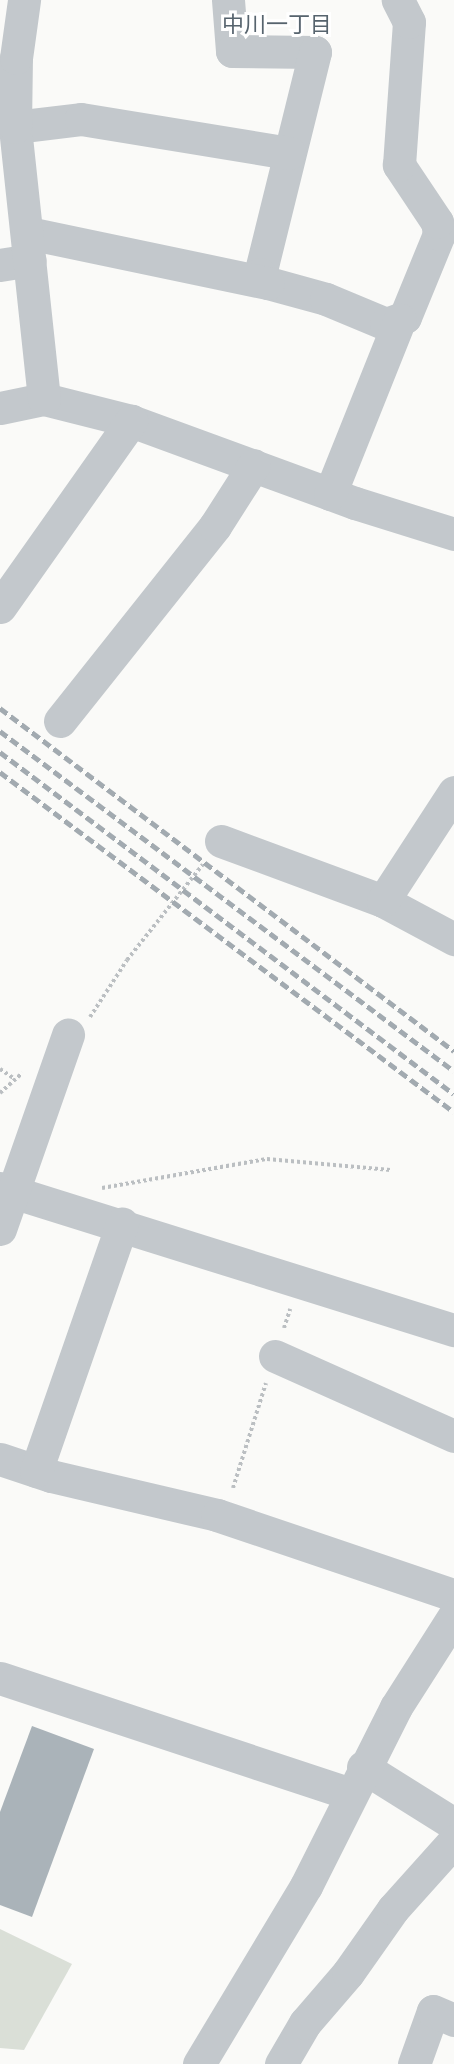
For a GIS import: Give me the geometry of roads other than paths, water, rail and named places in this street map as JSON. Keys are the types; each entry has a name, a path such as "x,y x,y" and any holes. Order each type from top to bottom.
{"street":[{"path":"24,0 10,109 19,253 44,399"},
{"path":"228,0 232,51 315,52 260,274 268,283"},
{"path":"19,253 268,283 326,299 386,324 405,317 439,234 437,222 399,165 408,22 398,0"},
{"path":"10,109 289,153"},
{"path":"330,494 400,319"},
{"path":"0,408 44,399 131,421 330,494 454,534"},
{"path":"0,607 131,421"},
{"path":"60,721 215,526 254,465"},
{"path":"383,901 454,792"},
{"path":"221,841 383,901 454,939"},
{"path":"0,1228 7,1190 68,1035"},
{"path":"7,1190 122,1224 454,1330"},
{"path":"36,1471 122,1224"},
{"path":"275,1356 454,1436"},
{"path":"0,1460 224,1517 454,1594"},
{"path":"199,2064 306,1886 357,1781 424,1659 454,1616"},
{"path":"0,1678 357,1781 454,1824"},
{"path":"281,2064 305,2023 348,1973 393,1909 454,1841"},
{"path":"414,2064 434,2011 454,2020"}],"railway":[{"path":"0,708 454,1051"},
{"path":"0,731 454,1071"},
{"path":"0,752 454,1094"},
{"path":"0,772 454,1112"}],"district":[{"name":"中川一丁目","path":"277,26"}]}
